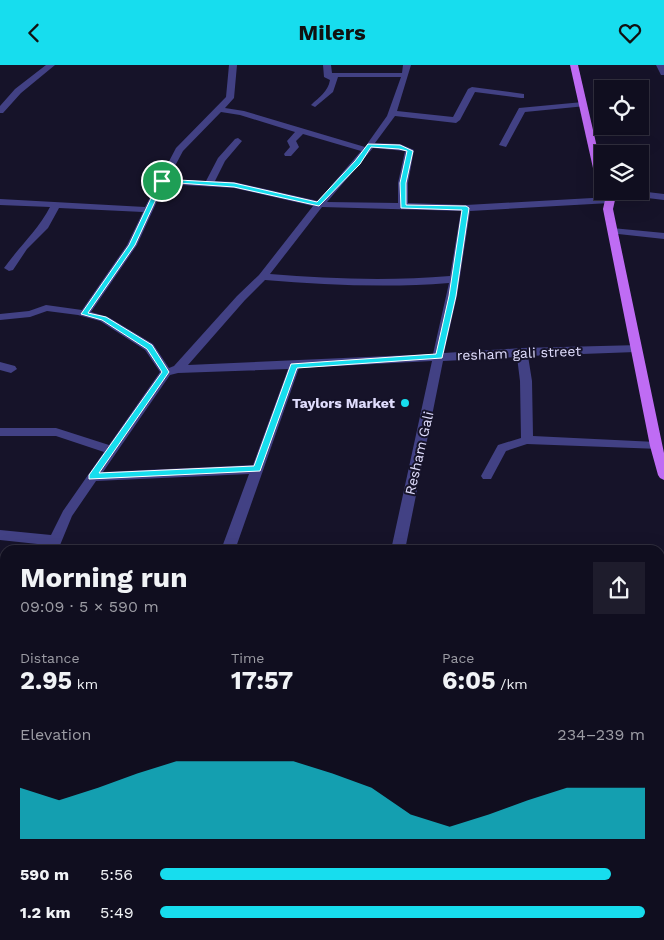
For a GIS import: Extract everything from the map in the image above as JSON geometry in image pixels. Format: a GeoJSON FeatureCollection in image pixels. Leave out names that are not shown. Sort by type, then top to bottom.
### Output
{"type":"FeatureCollection","features":[{"type":"Feature","properties":{"kind":"main road"},"geometry":{"type":"LineString","coordinates":[[574,65],[594,151]]}},
{"type":"Feature","properties":{"kind":"main road"},"geometry":{"type":"LineString","coordinates":[[609,200],[608,209],[612,231],[656,446],[664,475]]}},
{"type":"Feature","properties":{"kind":"street"},"geometry":{"type":"LineString","coordinates":[[0,111],[18,91],[51,65]]}},
{"type":"Feature","properties":{"kind":"street"},"geometry":{"type":"LineString","coordinates":[[84,314],[132,245],[179,150],[230,97],[233,65]]}},
{"type":"Feature","properties":{"kind":"street"},"geometry":{"type":"LineString","coordinates":[[327,65],[328,75]]}},
{"type":"Feature","properties":{"kind":"street"},"geometry":{"type":"LineString","coordinates":[[178,369],[241,298],[263,277],[319,204],[343,179],[368,147],[392,113],[407,65]]}},
{"type":"Feature","properties":{"kind":"street"},"geometry":{"type":"LineString","coordinates":[[660,65],[664,73]]}},
{"type":"Feature","properties":{"kind":"street"},"geometry":{"type":"LineString","coordinates":[[328,75],[405,75]]}},
{"type":"Feature","properties":{"kind":"street"},"geometry":{"type":"LineString","coordinates":[[315,105],[332,89],[334,78],[328,75]]}},
{"type":"Feature","properties":{"kind":"street"},"geometry":{"type":"LineString","coordinates":[[392,113],[456,120],[472,89],[521,96]]}},
{"type":"Feature","properties":{"kind":"street"},"geometry":{"type":"LineString","coordinates":[[503,145],[522,110],[583,104]]}},
{"type":"Feature","properties":{"kind":"street"},"geometry":{"type":"LineString","coordinates":[[219,109],[241,113],[301,131],[368,147],[400,147],[410,151],[403,183],[403,207]]}},
{"type":"Feature","properties":{"kind":"street"},"geometry":{"type":"LineString","coordinates":[[288,155],[295,147],[291,141],[301,131]]}},
{"type":"Feature","properties":{"kind":"street"},"geometry":{"type":"LineString","coordinates":[[210,182],[221,161],[238,141]]}},
{"type":"Feature","properties":{"kind":"street"},"geometry":{"type":"LineString","coordinates":[[162,181],[210,182],[234,185],[319,204],[403,207],[466,208],[594,195]]}},
{"type":"Feature","properties":{"kind":"street"},"geometry":{"type":"LineString","coordinates":[[649,196],[664,197]]}},
{"type":"Feature","properties":{"kind":"street"},"geometry":{"type":"LineString","coordinates":[[0,202],[150,210]]}},
{"type":"Feature","properties":{"kind":"street"},"geometry":{"type":"LineString","coordinates":[[10,268],[24,247],[45,226],[56,205]]}},
{"type":"Feature","properties":{"kind":"street","name":"Resham Gali"},"geometry":{"type":"LineString","coordinates":[[399,545],[440,356],[466,208]]}},
{"type":"Feature","properties":{"kind":"street"},"geometry":{"type":"LineString","coordinates":[[612,231],[664,235]]}},
{"type":"Feature","properties":{"kind":"street"},"geometry":{"type":"LineString","coordinates":[[263,277],[300,281],[421,282],[455,279]]}},
{"type":"Feature","properties":{"kind":"street"},"geometry":{"type":"LineString","coordinates":[[0,317],[30,314],[46,307],[104,319],[149,347],[166,372],[66,514],[53,545],[0,535]]}},
{"type":"Feature","properties":{"kind":"street","name":"resham gali street"},"geometry":{"type":"LineString","coordinates":[[166,372],[178,369],[294,366],[440,356],[636,348]]}},
{"type":"Feature","properties":{"kind":"street"},"geometry":{"type":"LineString","coordinates":[[522,352],[526,381],[527,440]]}},
{"type":"Feature","properties":{"kind":"street"},"geometry":{"type":"LineString","coordinates":[[230,545],[294,366]]}},
{"type":"Feature","properties":{"kind":"street"},"geometry":{"type":"LineString","coordinates":[[0,432],[56,432],[111,450]]}},
{"type":"Feature","properties":{"kind":"street"},"geometry":{"type":"LineString","coordinates":[[487,476],[502,448],[527,440],[656,446]]}},
{"type":"Feature","properties":{"kind":"street"},"geometry":{"type":"LineString","coordinates":[[92,477],[257,469]]}},
{"type":"Feature","properties":{"kind":"place","name":"Taylors Market"},"geometry":{"type":"Point","coordinates":[405,403]}},
{"type":"Feature","properties":{"kind":"route"},"geometry":{"type":"LineString","coordinates":[[370,145],[400,147],[410,151],[403,183],[403,207],[437,206],[466,208],[452,296],[441,341],[440,356],[294,366],[257,469],[92,477],[166,372],[149,347],[104,319],[84,314],[132,245],[162,181],[214,182],[319,204],[326,199],[332,189],[358,162],[370,145]]}}]}
